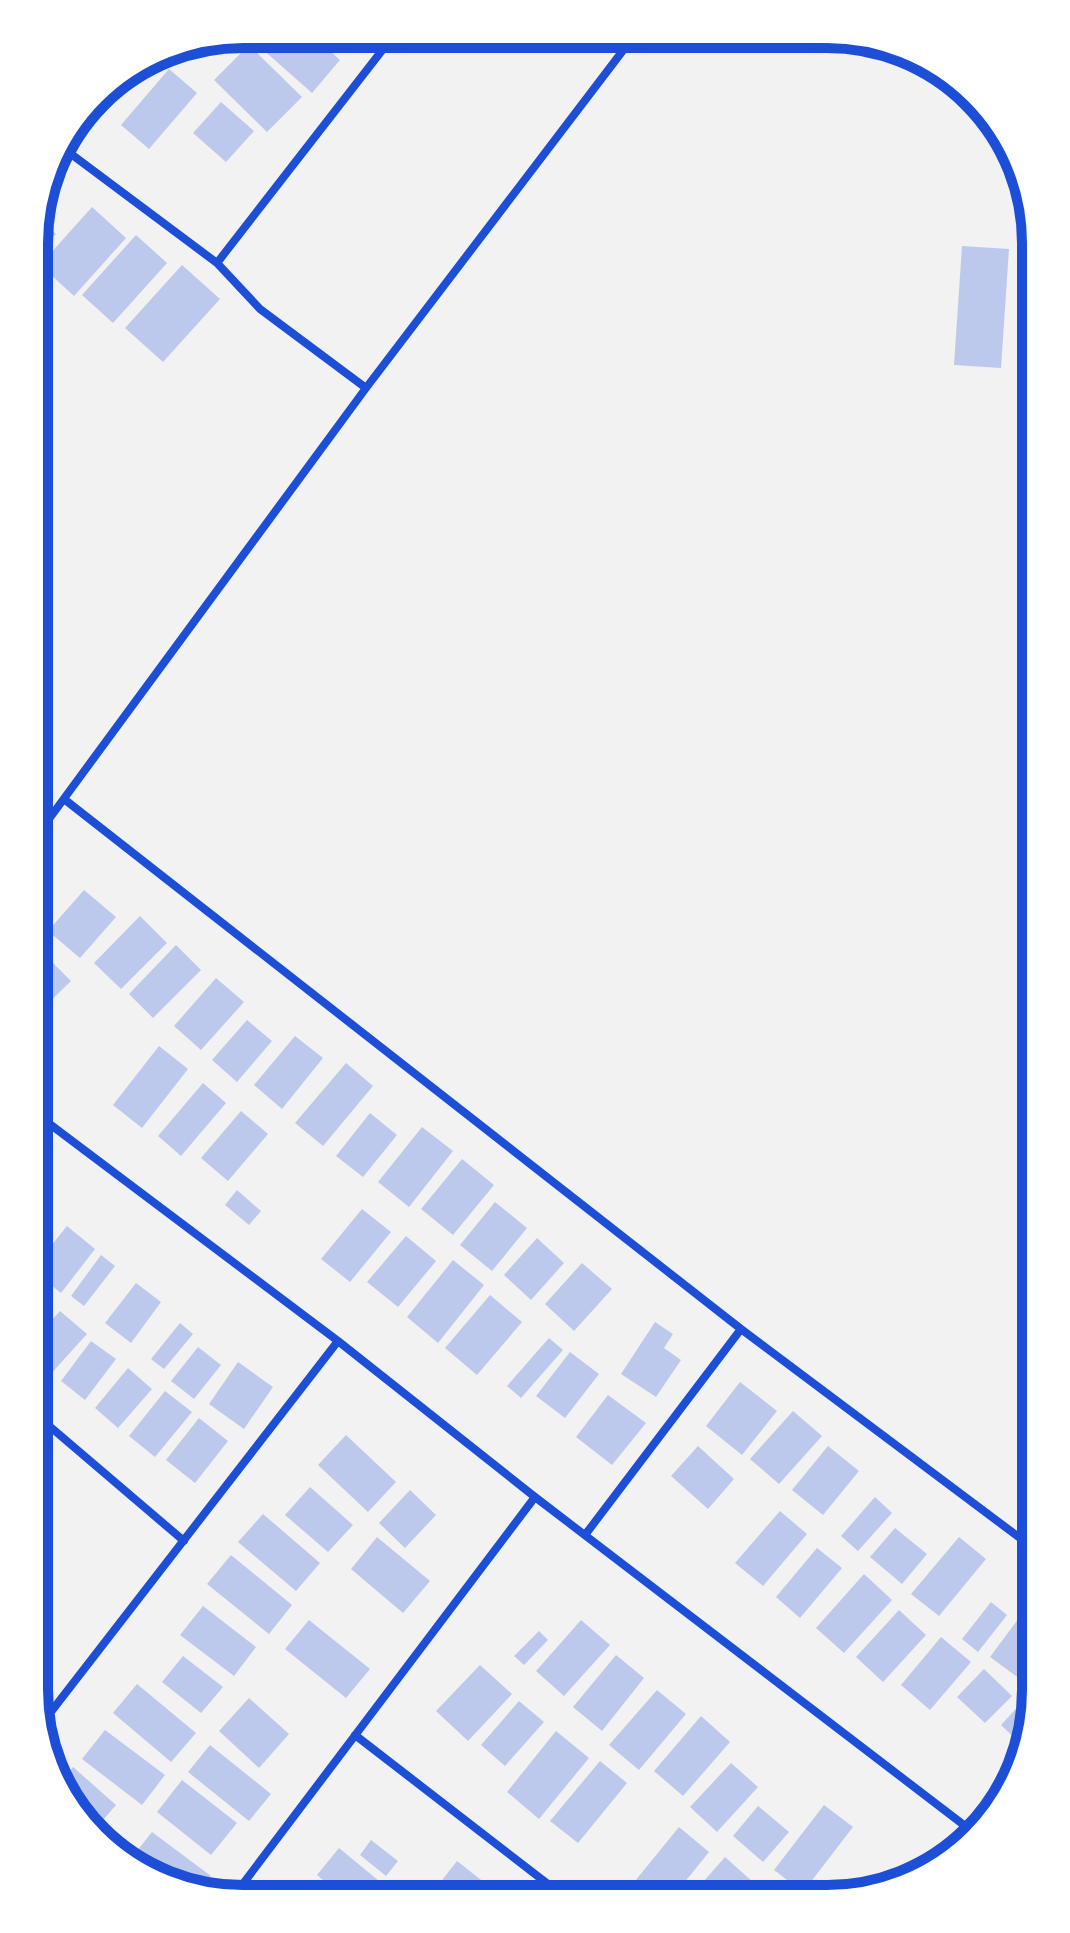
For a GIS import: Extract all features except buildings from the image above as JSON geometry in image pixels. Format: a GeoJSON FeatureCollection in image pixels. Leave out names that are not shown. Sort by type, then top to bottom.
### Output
{"type":"FeatureCollection","features":[{"type":"Feature","properties":{"kind":"street"},"geometry":{"type":"LineString","coordinates":[[217,263],[384,48]]}},
{"type":"Feature","properties":{"kind":"street"},"geometry":{"type":"LineString","coordinates":[[48,821],[366,388],[625,48]]}},
{"type":"Feature","properties":{"kind":"street"},"geometry":{"type":"LineString","coordinates":[[70,153],[217,263],[260,309],[366,388]]}},
{"type":"Feature","properties":{"kind":"street"},"geometry":{"type":"LineString","coordinates":[[64,799],[741,1329],[1022,1540]]}},
{"type":"Feature","properties":{"kind":"street"},"geometry":{"type":"LineString","coordinates":[[48,1123],[338,1341],[535,1497],[966,1827]]}},
{"type":"Feature","properties":{"kind":"street"},"geometry":{"type":"LineString","coordinates":[[585,1535],[741,1329]]}},
{"type":"Feature","properties":{"kind":"street"},"geometry":{"type":"LineString","coordinates":[[50,1713],[338,1341]]}},
{"type":"Feature","properties":{"kind":"street"},"geometry":{"type":"LineString","coordinates":[[48,1425],[184,1541]]}},
{"type":"Feature","properties":{"kind":"street"},"geometry":{"type":"LineString","coordinates":[[242,1885],[535,1497]]}},
{"type":"Feature","properties":{"kind":"street"},"geometry":{"type":"LineString","coordinates":[[355,1735],[549,1885]]}}]}
